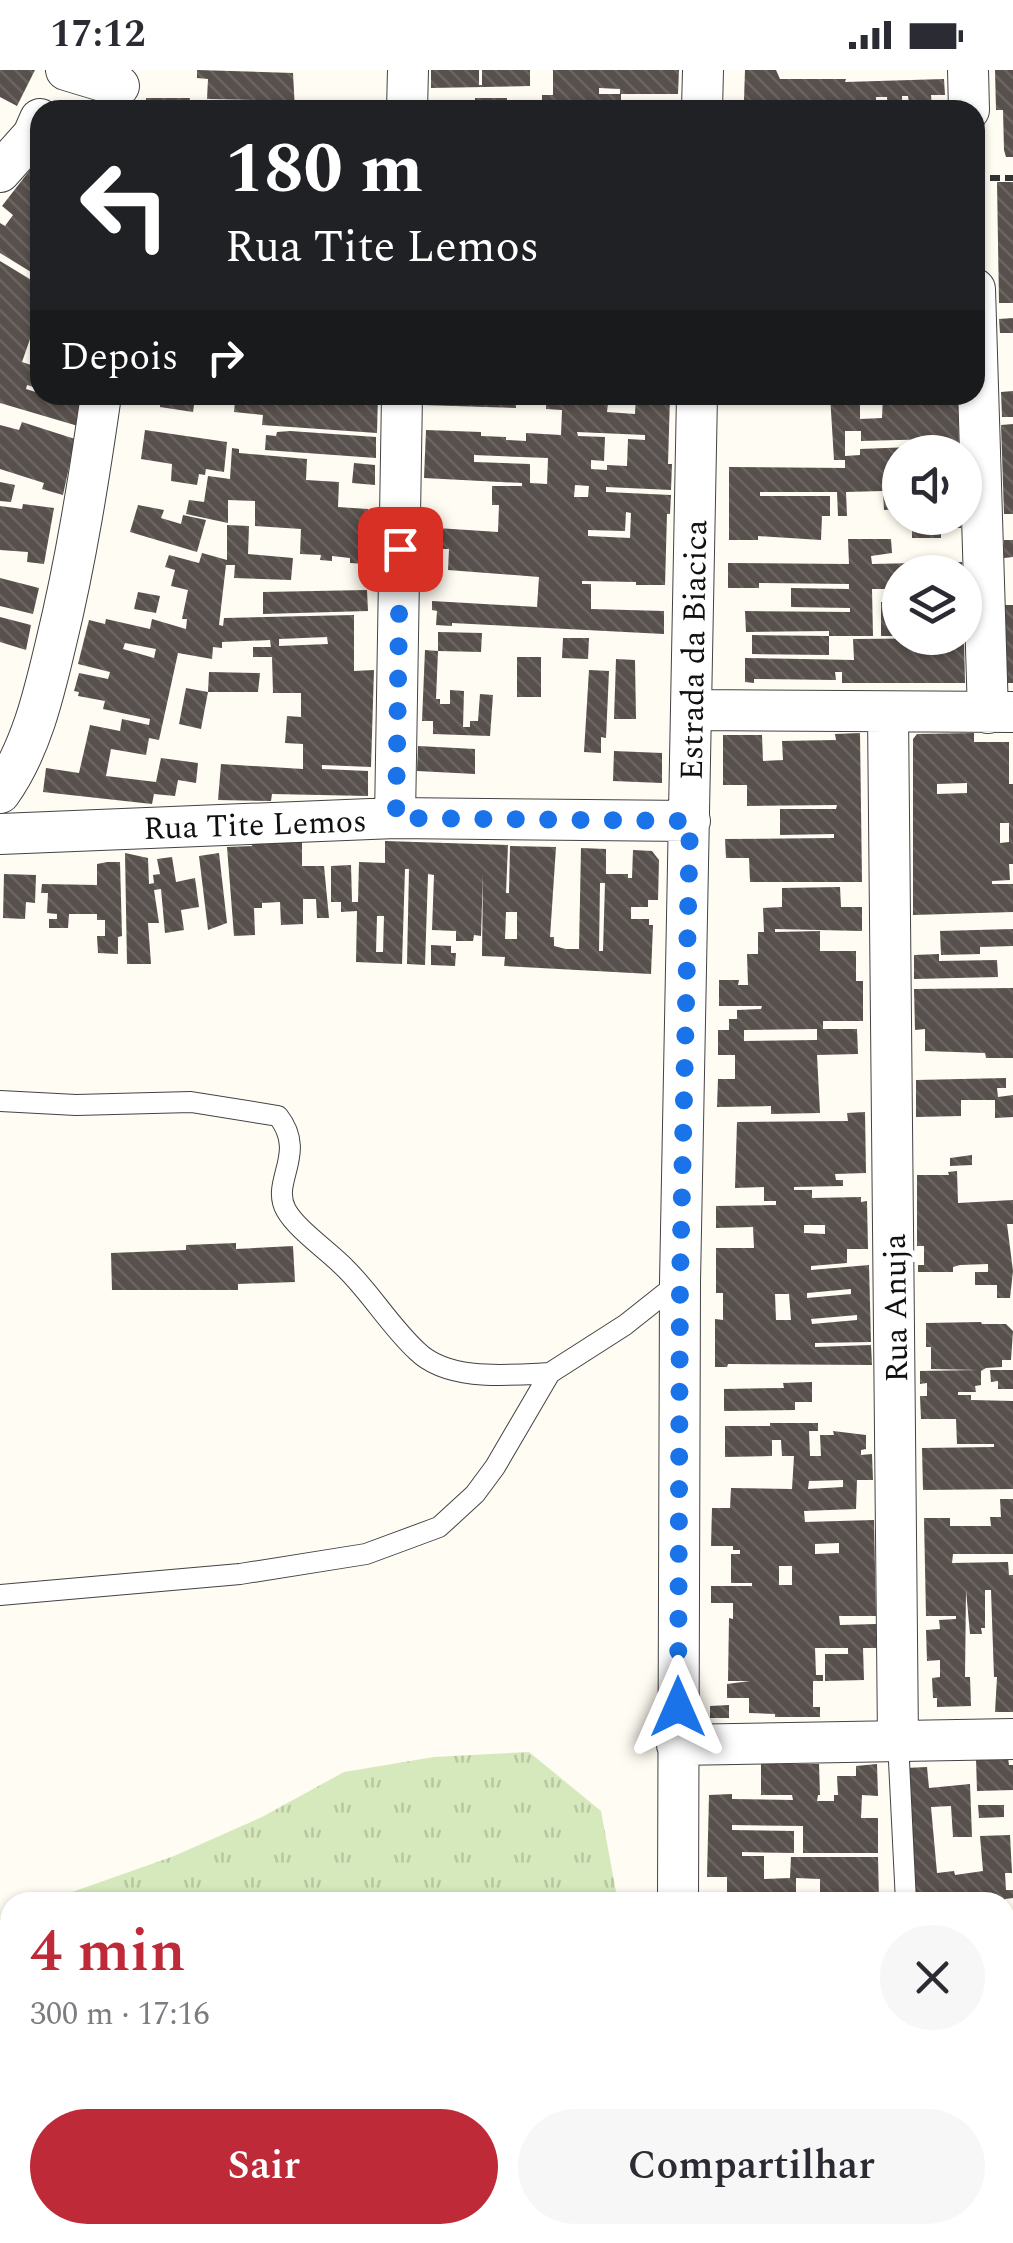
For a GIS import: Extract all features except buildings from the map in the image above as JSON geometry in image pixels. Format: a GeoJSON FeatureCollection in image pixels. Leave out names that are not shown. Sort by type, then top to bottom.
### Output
{"type":"FeatureCollection","features":[{"type":"Feature","properties":{"kind":"street"},"geometry":{"type":"LineString","coordinates":[[49,100],[64,70],[119,89]]}},
{"type":"Feature","properties":{"kind":"street"},"geometry":{"type":"LineString","coordinates":[[407,100],[408,70]]}},
{"type":"Feature","properties":{"kind":"street"},"geometry":{"type":"LineString","coordinates":[[702,100],[703,70]]}},
{"type":"Feature","properties":{"kind":"street"},"geometry":{"type":"LineString","coordinates":[[968,70],[970,100]]}},
{"type":"Feature","properties":{"kind":"street"},"geometry":{"type":"LineString","coordinates":[[0,172],[30,138]]}},
{"type":"Feature","properties":{"kind":"street"},"geometry":{"type":"LineString","coordinates":[[0,793],[25,747],[45,690],[78,549],[100,405]]}},
{"type":"Feature","properties":{"kind":"street"},"geometry":{"type":"LineString","coordinates":[[396,818],[402,405]]}},
{"type":"Feature","properties":{"kind":"street","name":"Estrada da Biacica"},"geometry":{"type":"LineString","coordinates":[[678,1892],[680,1282],[697,405]]}},
{"type":"Feature","properties":{"kind":"street"},"geometry":{"type":"LineString","coordinates":[[692,710],[1001,712],[982,405]]}},
{"type":"Feature","properties":{"kind":"street","name":"Rua Anuja"},"geometry":{"type":"LineString","coordinates":[[888,713],[898,1741]]}},
{"type":"Feature","properties":{"kind":"street","name":"Rua Tite Lemos"},"geometry":{"type":"LineString","coordinates":[[0,834],[396,818],[690,821]]}},
{"type":"Feature","properties":{"kind":"street"},"geometry":{"type":"LineString","coordinates":[[677,1745],[1013,1739]]}},
{"type":"Feature","properties":{"kind":"lane"},"geometry":{"type":"LineString","coordinates":[[0,1101],[76,1105],[190,1102],[278,1116],[289,1130],[291,1148],[283,1192],[287,1212],[348,1270],[420,1354],[455,1370],[491,1376],[550,1373]]}},
{"type":"Feature","properties":{"kind":"lane"},"geometry":{"type":"LineString","coordinates":[[0,1595],[240,1574],[366,1554],[439,1526],[485,1480],[550,1373],[625,1325],[680,1282]]}},
{"type":"Feature","properties":{"kind":"lane","name":"Rua Anuja"},"geometry":{"type":"LineString","coordinates":[[898,1741],[906,1892]]}},
{"type":"Feature","properties":{"kind":"path"},"geometry":{"type":"LineString","coordinates":[[985,178],[1013,178]]}},
{"type":"Feature","properties":{"kind":"green space"},"geometry":{"type":"Polygon","coordinates":[[[529,1752],[601,1811],[616,1892],[72,1892],[174,1856],[262,1817],[344,1772],[434,1757],[529,1752]]]}},
{"type":"Feature","properties":{"kind":"route"},"geometry":{"type":"LineString","coordinates":[[400,549],[396,818],[690,821],[680,1282],[678,1707]]}}]}
